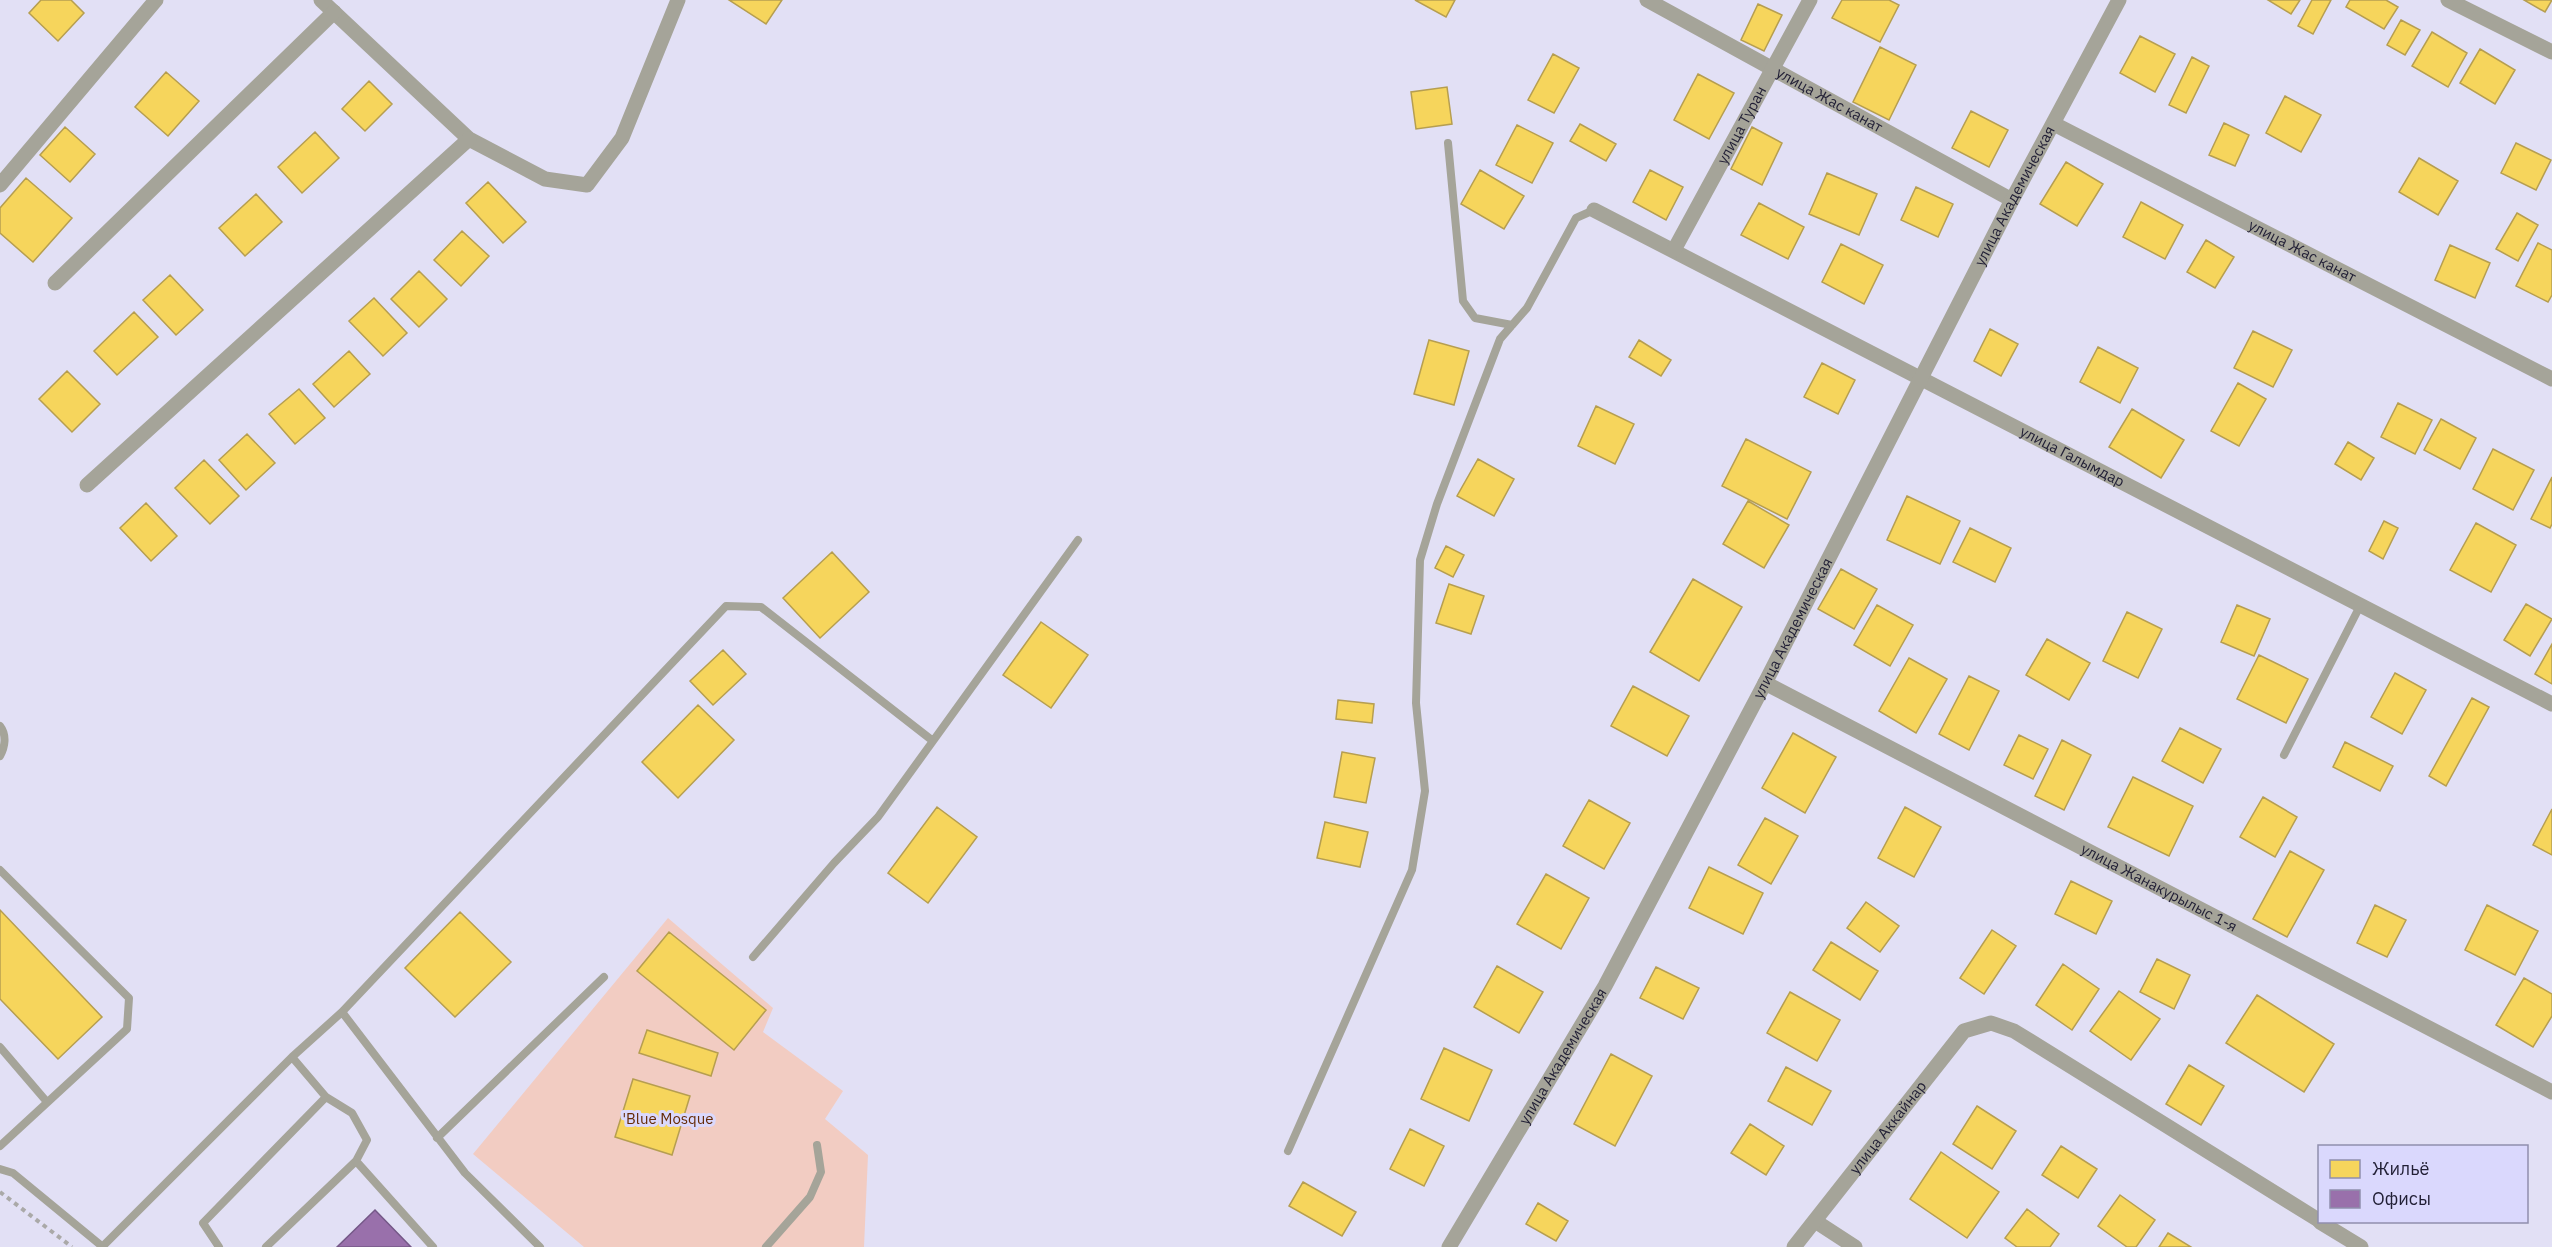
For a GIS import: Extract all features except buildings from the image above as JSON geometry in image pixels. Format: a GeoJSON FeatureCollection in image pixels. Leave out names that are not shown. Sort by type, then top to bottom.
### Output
{"type":"FeatureCollection","features":[{"type":"Feature","properties":{"kind":"street"},"geometry":{"type":"LineString","coordinates":[[0,185],[156,0]]}},
{"type":"Feature","properties":{"kind":"street"},"geometry":{"type":"LineString","coordinates":[[321,0],[469,139],[545,179],[587,185],[622,138],[678,0]]}},
{"type":"Feature","properties":{"kind":"street","name":"улица Жас канат"},"geometry":{"type":"LineString","coordinates":[[1647,0],[2012,200]]}},
{"type":"Feature","properties":{"kind":"street","name":"улица Туран"},"geometry":{"type":"LineString","coordinates":[[1674,250],[1810,0]]}},
{"type":"Feature","properties":{"kind":"street","name":"улица Академическая"},"geometry":{"type":"LineString","coordinates":[[1449,1247],[1605,986],[1765,683],[2012,200],[2119,0]]}},
{"type":"Feature","properties":{"kind":"street"},"geometry":{"type":"LineString","coordinates":[[2448,0],[2552,52]]}},
{"type":"Feature","properties":{"kind":"street"},"geometry":{"type":"LineString","coordinates":[[55,283],[334,12]]}},
{"type":"Feature","properties":{"kind":"street","name":"улица Жас канат"},"geometry":{"type":"LineString","coordinates":[[2054,124],[2552,379]]}},
{"type":"Feature","properties":{"kind":"street"},"geometry":{"type":"LineString","coordinates":[[87,485],[469,139]]}},
{"type":"Feature","properties":{"kind":"street","name":"улица Галымдар"},"geometry":{"type":"LineString","coordinates":[[1594,210],[2552,704]]}},
{"type":"Feature","properties":{"kind":"street","name":"улица Жанакурылыс 1-я"},"geometry":{"type":"LineString","coordinates":[[1765,683],[2552,1092]]}},
{"type":"Feature","properties":{"kind":"street","name":"улица Аккайнар"},"geometry":{"type":"LineString","coordinates":[[1794,1247],[1964,1031],[1991,1023],[2014,1031],[2318,1220]]}},
{"type":"Feature","properties":{"kind":"street"},"geometry":{"type":"LineString","coordinates":[[1815,1221],[1855,1247]]}},
{"type":"Feature","properties":{"kind":"street"},"geometry":{"type":"LineString","coordinates":[[2323,1223],[2361,1247]]}},
{"type":"Feature","properties":{"kind":"lane"},"geometry":{"type":"LineString","coordinates":[[1448,143],[1462,301],[1475,318],[1512,325]]}},
{"type":"Feature","properties":{"kind":"lane"},"geometry":{"type":"LineString","coordinates":[[1288,1151],[1412,870],[1425,791],[1416,703],[1420,560],[1500,339],[1527,308],[1576,218],[1594,210]]}},
{"type":"Feature","properties":{"kind":"lane"},"geometry":{"type":"LineString","coordinates":[[753,957],[834,863],[878,817],[1078,540]]}},
{"type":"Feature","properties":{"kind":"lane"},"geometry":{"type":"LineString","coordinates":[[0,1169],[13,1173],[102,1247],[292,1058],[342,1012],[726,606],[761,606],[933,741]]}},
{"type":"Feature","properties":{"kind":"lane"},"geometry":{"type":"LineString","coordinates":[[2284,755],[2360,606]]}},
{"type":"Feature","properties":{"kind":"lane"},"geometry":{"type":"LineString","coordinates":[[0,726],[5,746],[0,756]]}},
{"type":"Feature","properties":{"kind":"lane"},"geometry":{"type":"LineString","coordinates":[[0,870],[129,998],[127,1029],[0,1146]]}},
{"type":"Feature","properties":{"kind":"lane"},"geometry":{"type":"LineString","coordinates":[[437,1138],[604,977]]}},
{"type":"Feature","properties":{"kind":"lane"},"geometry":{"type":"LineString","coordinates":[[342,1012],[465,1173],[540,1247]]}},
{"type":"Feature","properties":{"kind":"lane"},"geometry":{"type":"LineString","coordinates":[[0,1047],[47,1102]]}},
{"type":"Feature","properties":{"kind":"lane"},"geometry":{"type":"LineString","coordinates":[[266,1247],[357,1161],[367,1140],[352,1113],[326,1097],[292,1058]]}},
{"type":"Feature","properties":{"kind":"lane"},"geometry":{"type":"LineString","coordinates":[[219,1247],[203,1223],[326,1097]]}},
{"type":"Feature","properties":{"kind":"lane"},"geometry":{"type":"LineString","coordinates":[[766,1247],[810,1197],[821,1172],[817,1145]]}},
{"type":"Feature","properties":{"kind":"lane"},"geometry":{"type":"LineString","coordinates":[[357,1161],[433,1247]]}},
{"type":"Feature","properties":{"kind":"path"},"geometry":{"type":"LineString","coordinates":[[0,1192],[72,1247]]}},
{"type":"Feature","properties":{"kind":"green space","name":"'Blue Mosque"},"geometry":{"type":"Polygon","coordinates":[[[668,918],[773,1008],[763,1032],[843,1091],[825,1119],[868,1155],[864,1247],[584,1247],[473,1154],[668,918]]]}}]}
